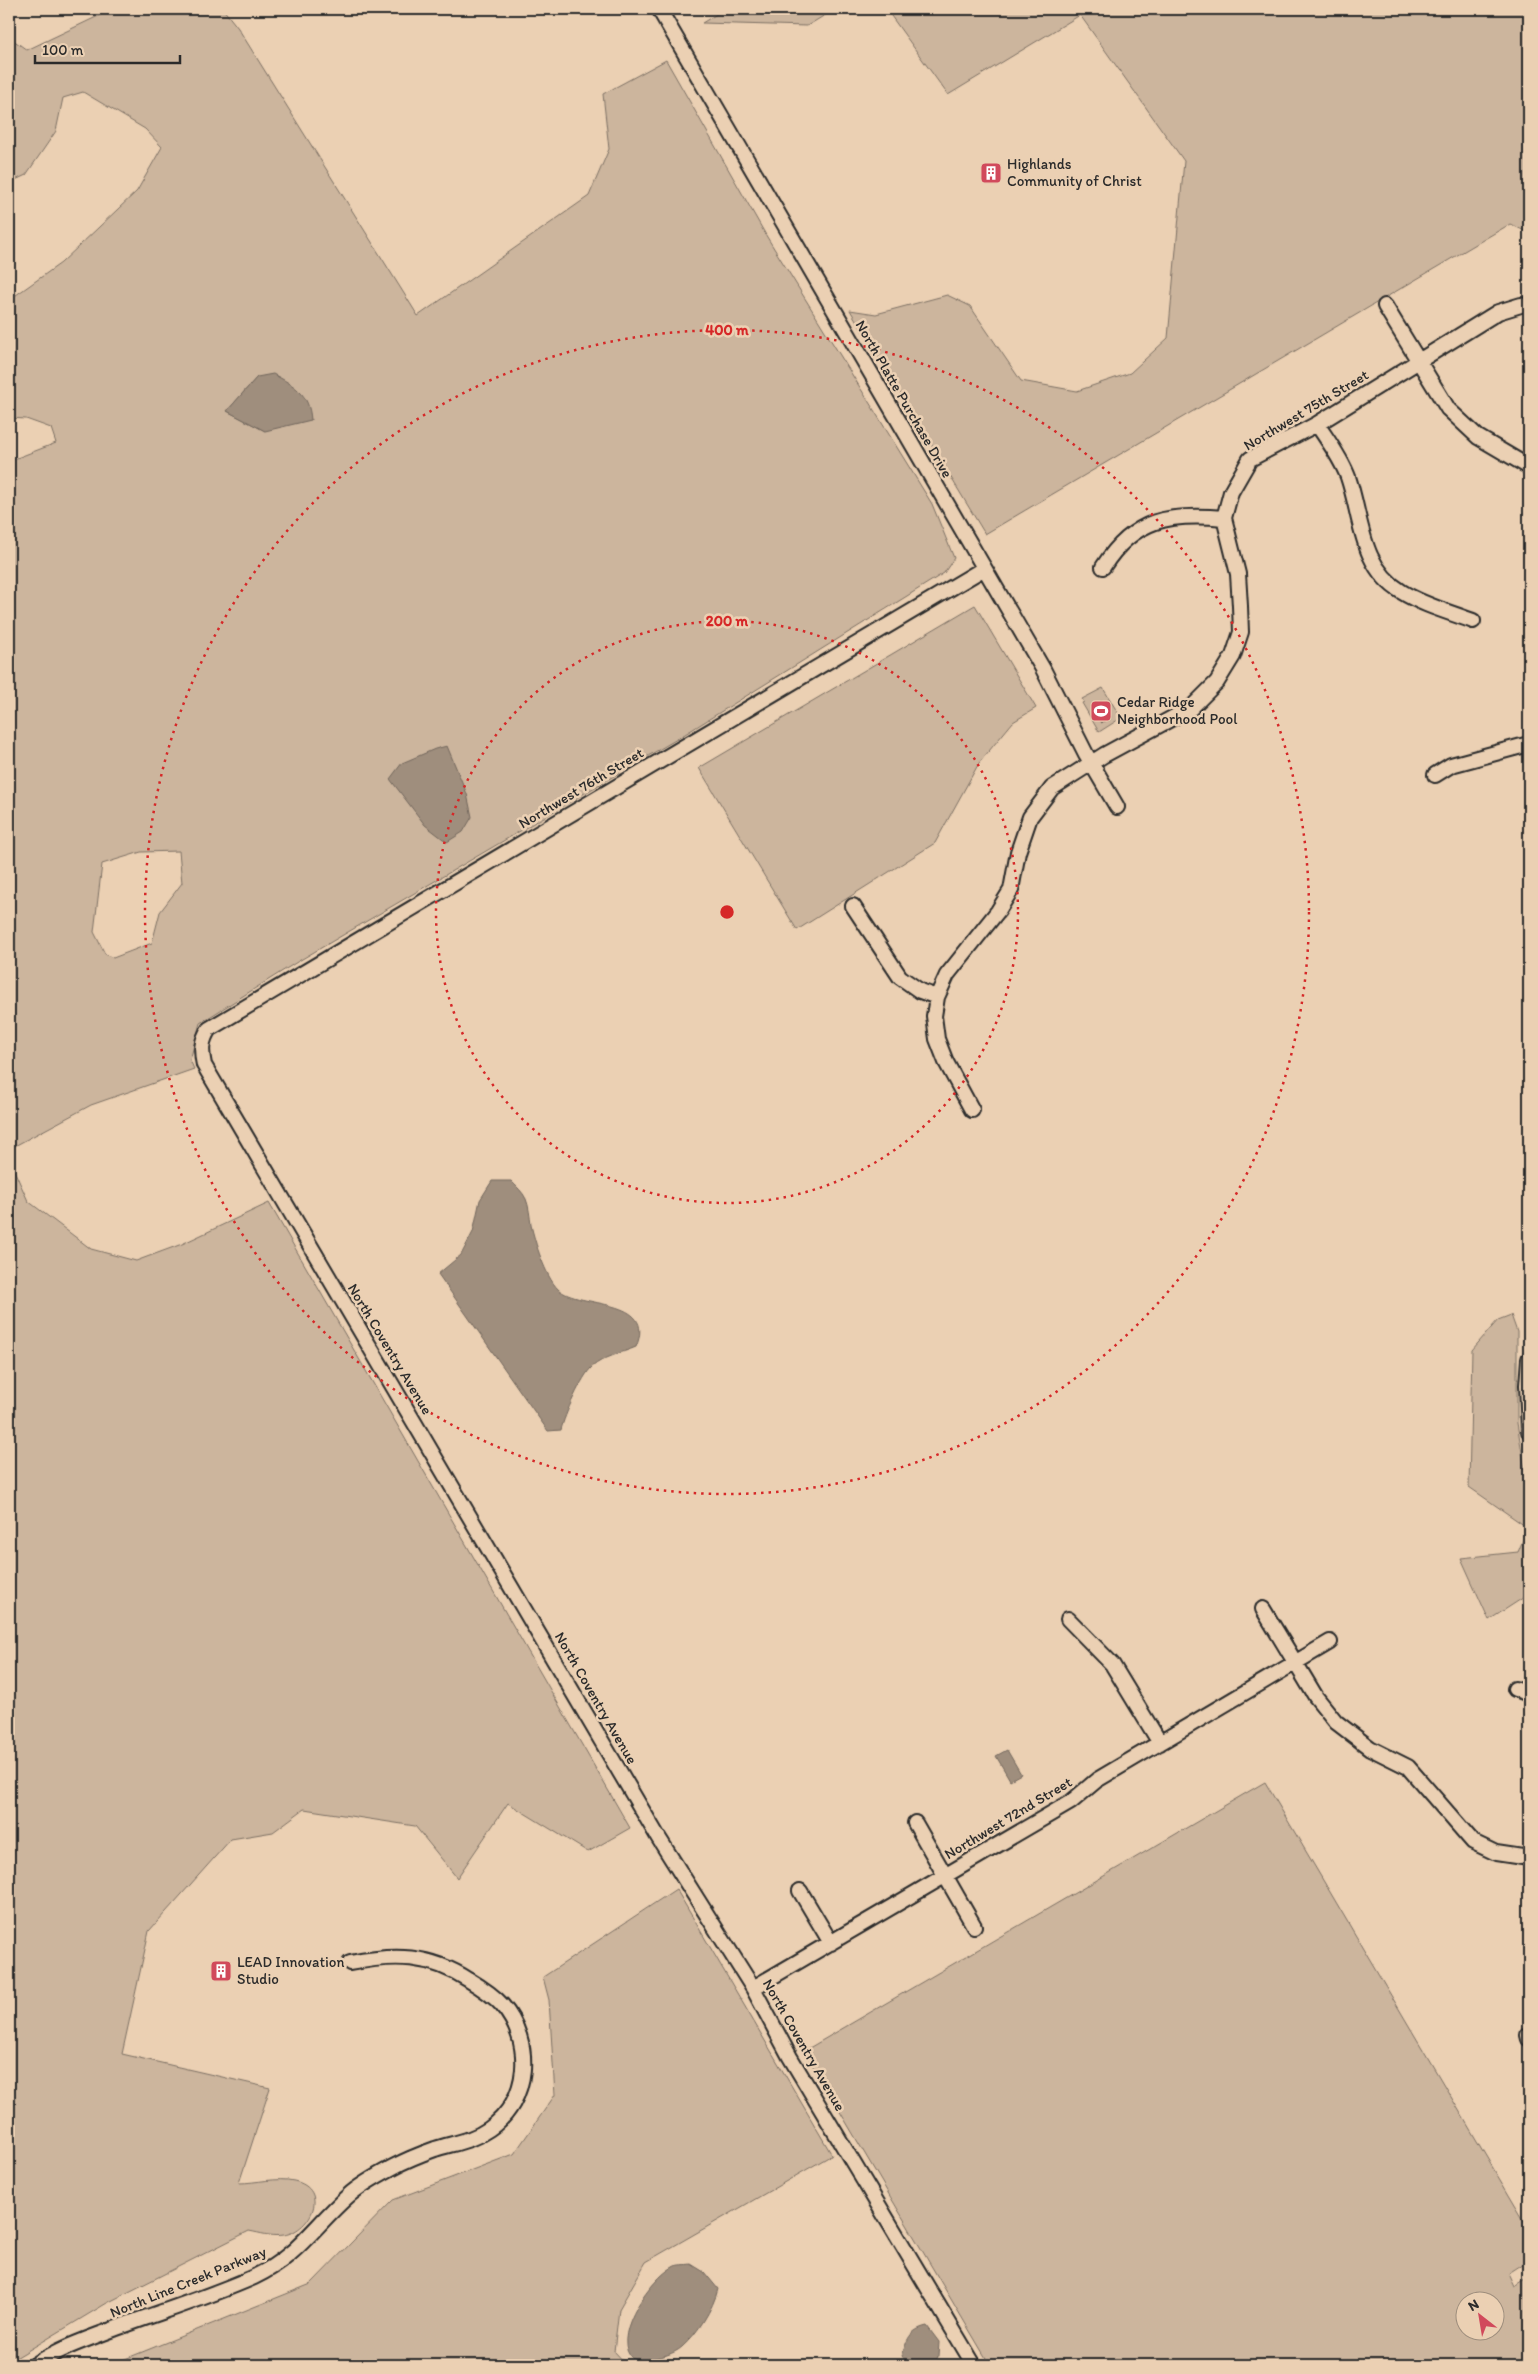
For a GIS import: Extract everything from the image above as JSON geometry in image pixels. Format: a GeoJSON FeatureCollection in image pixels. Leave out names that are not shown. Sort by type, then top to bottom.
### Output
{"type":"FeatureCollection","features":[{"type":"Feature","properties":{"kind":"street","name":"North Platte Purchase Drive"},"geometry":{"type":"LineString","coordinates":[[660,9],[983,569],[1043,669],[1091,763],[1117,807]]}},
{"type":"Feature","properties":{"kind":"street"},"geometry":{"type":"LineString","coordinates":[[1385,306],[1448,409],[1463,425],[1487,443],[1529,467]]}},
{"type":"Feature","properties":{"kind":"street","name":"Northwest 75th Street"},"geometry":{"type":"LineString","coordinates":[[972,1110],[936,1040],[934,1016],[937,997],[947,975],[998,911],[1011,890],[1018,852],[1030,817],[1052,788],[1091,763],[1190,708],[1217,682],[1233,656],[1241,632],[1238,574],[1224,518],[1231,492],[1250,459],[1317,424],[1498,312],[1521,306]]}},
{"type":"Feature","properties":{"kind":"street"},"geometry":{"type":"LineString","coordinates":[[1317,424],[1348,477],[1367,550],[1384,577],[1401,592],[1473,621]]}},
{"type":"Feature","properties":{"kind":"street"},"geometry":{"type":"LineString","coordinates":[[1103,567],[1128,538],[1148,523],[1170,518],[1200,516],[1224,518]]}},
{"type":"Feature","properties":{"kind":"street","name":"Northwest 76th Street"},"geometry":{"type":"LineString","coordinates":[[202,1043],[209,1029],[983,569]]}},
{"type":"Feature","properties":{"kind":"street"},"geometry":{"type":"LineString","coordinates":[[1435,775],[1451,765],[1529,744]]}},
{"type":"Feature","properties":{"kind":"street"},"geometry":{"type":"LineString","coordinates":[[853,906],[900,978],[920,991],[937,997]]}},
{"type":"Feature","properties":{"kind":"street","name":"North Coventry Avenue"},"geometry":{"type":"LineString","coordinates":[[202,1043],[201,1053],[204,1065],[268,1176],[535,1626],[658,1838],[753,1988],[790,2057],[974,2365]]}},
{"type":"Feature","properties":{"kind":"street"},"geometry":{"type":"LineString","coordinates":[[1529,1359],[1527,1385],[1529,1423]]}},
{"type":"Feature","properties":{"kind":"street"},"geometry":{"type":"LineString","coordinates":[[1263,1609],[1316,1697],[1336,1722],[1370,1748],[1408,1767],[1473,1842],[1496,1854],[1529,1858]]}},
{"type":"Feature","properties":{"kind":"street"},"geometry":{"type":"LineString","coordinates":[[1068,1619],[1112,1664],[1160,1744]]}},
{"type":"Feature","properties":{"kind":"street","name":"Northwest 72nd Street"},"geometry":{"type":"LineString","coordinates":[[753,1988],[1071,1802],[1097,1780],[1330,1642]]}},
{"type":"Feature","properties":{"kind":"street"},"geometry":{"type":"LineString","coordinates":[[1515,1689],[1529,1694]]}},
{"type":"Feature","properties":{"kind":"street"},"geometry":{"type":"LineString","coordinates":[[915,1823],[974,1926]]}},
{"type":"Feature","properties":{"kind":"street"},"geometry":{"type":"LineString","coordinates":[[800,1891],[831,1943]]}},
{"type":"Feature","properties":{"kind":"street","name":"North Line Creek Parkway"},"geometry":{"type":"LineString","coordinates":[[35,2365],[95,2336],[254,2277],[274,2266],[302,2244],[349,2195],[394,2167],[435,2149],[468,2141],[490,2129],[512,2108],[521,2086],[524,2068],[522,2045],[502,2004],[468,1979],[433,1962],[406,1956],[379,1957],[350,1963]]}},
{"type":"Feature","properties":{"kind":"shaded area"},"geometry":{"type":"Polygon","coordinates":[[[113,9],[223,9],[238,28],[418,316],[589,196],[609,149],[603,94],[666,60],[767,237],[932,504],[954,558],[944,573],[677,739],[297,962],[200,1023],[190,1060],[194,1069],[91,1105],[9,1149],[9,461],[56,443],[51,428],[26,419],[9,418],[9,300],[61,263],[137,191],[162,147],[145,129],[83,92],[63,98],[56,131],[26,175],[9,183],[9,37],[27,50],[113,9]],[[257,377],[227,411],[265,431],[257,377]],[[179,851],[141,852],[102,864],[94,932],[105,954],[113,958],[152,943],[160,912],[182,883],[179,851]]]}},
{"type":"Feature","properties":{"kind":"shaded area"},"geometry":{"type":"Polygon","coordinates":[[[725,9],[835,9],[807,26],[702,23],[725,9]]]}},
{"type":"Feature","properties":{"kind":"shaded area"},"geometry":{"type":"Polygon","coordinates":[[[886,9],[1529,9],[1529,233],[1510,224],[985,534],[850,310],[876,314],[947,295],[970,306],[1021,381],[1077,391],[1130,373],[1168,338],[1184,161],[1080,15],[948,95],[886,9]]]}},
{"type":"Feature","properties":{"kind":"shaded area"},"geometry":{"type":"Polygon","coordinates":[[[273,374],[300,391],[307,403],[311,420],[265,431],[227,411],[257,377],[273,374]]]}},
{"type":"Feature","properties":{"kind":"shaded area"},"geometry":{"type":"Polygon","coordinates":[[[975,605],[1036,708],[1013,722],[979,763],[935,843],[797,930],[699,768],[975,605]]]}},
{"type":"Feature","properties":{"kind":"shaded area","name":"Cedar Ridge Neighborhood Pool"},"geometry":{"type":"Polygon","coordinates":[[[1103,688],[1121,718],[1099,732],[1082,703],[1084,702],[1082,699],[1103,688]]]}},
{"type":"Feature","properties":{"kind":"shaded area"},"geometry":{"type":"Polygon","coordinates":[[[1102,701],[1111,717],[1101,723],[1091,707],[1102,701]]]}},
{"type":"Feature","properties":{"kind":"shaded area"},"geometry":{"type":"Polygon","coordinates":[[[447,746],[467,794],[472,817],[463,832],[447,842],[425,825],[390,779],[402,763],[447,746]]]}},
{"type":"Feature","properties":{"kind":"shaded area"},"geometry":{"type":"Polygon","coordinates":[[[9,1159],[28,1201],[91,1249],[136,1261],[182,1244],[269,1203],[630,1828],[588,1852],[508,1803],[457,1878],[415,1826],[304,1809],[273,1832],[231,1839],[149,1931],[122,2054],[270,2088],[239,2183],[274,2180],[294,2181],[305,2185],[312,2192],[314,2200],[313,2209],[309,2218],[294,2232],[275,2236],[249,2231],[107,2303],[9,2362],[9,1159]]]}},
{"type":"Feature","properties":{"kind":"shaded area"},"geometry":{"type":"Polygon","coordinates":[[[492,1181],[511,1181],[525,1196],[541,1258],[549,1276],[558,1289],[568,1295],[613,1306],[627,1312],[636,1319],[640,1331],[636,1347],[602,1360],[588,1372],[574,1397],[561,1430],[548,1431],[438,1274],[461,1255],[473,1232],[480,1200],[492,1181]]]}},
{"type":"Feature","properties":{"kind":"shaded area"},"geometry":{"type":"Polygon","coordinates":[[[1511,1315],[1517,1332],[1517,1423],[1529,1494],[1529,1594],[1489,1620],[1461,1558],[1518,1552],[1528,1528],[1469,1487],[1472,1350],[1498,1320],[1511,1315]]]}},
{"type":"Feature","properties":{"kind":"shaded area"},"geometry":{"type":"Polygon","coordinates":[[[1007,1750],[1021,1774],[1010,1780],[996,1756],[1007,1750]]]}},
{"type":"Feature","properties":{"kind":"shaded area"},"geometry":{"type":"Polygon","coordinates":[[[1265,1782],[1529,2229],[1529,2260],[1509,2273],[1515,2286],[1529,2277],[1529,2365],[990,2365],[804,2051],[1265,1782]]]}},
{"type":"Feature","properties":{"kind":"shaded area"},"geometry":{"type":"Polygon","coordinates":[[[676,1889],[832,2155],[646,2262],[619,2309],[614,2351],[627,2365],[110,2365],[311,2284],[393,2200],[514,2154],[555,2095],[549,2000],[543,1977],[676,1889]]]}},
{"type":"Feature","properties":{"kind":"shaded area"},"geometry":{"type":"Polygon","coordinates":[[[691,2264],[704,2272],[718,2289],[713,2305],[694,2335],[675,2352],[651,2359],[634,2360],[626,2346],[627,2334],[637,2307],[664,2273],[675,2266],[691,2264]]]}},
{"type":"Feature","properties":{"kind":"shaded area"},"geometry":{"type":"Polygon","coordinates":[[[927,2326],[939,2342],[938,2357],[932,2365],[909,2365],[902,2356],[907,2341],[916,2330],[927,2326]]]}},
{"type":"Feature","properties":{"kind":"waterway"},"geometry":{"type":"LineString","coordinates":[[1520,9],[1529,9]]}},
{"type":"Feature","properties":{"kind":"place","name":"Highlands Community of Christ"},"geometry":{"type":"Point","coordinates":[991,173]}},
{"type":"Feature","properties":{"kind":"place","name":"Cedar Ridge Neighborhood Pool"},"geometry":{"type":"Point","coordinates":[1101,711]}},
{"type":"Feature","properties":{"kind":"place","name":"LEAD Innovation Studio"},"geometry":{"type":"Point","coordinates":[221,1971]}}]}
